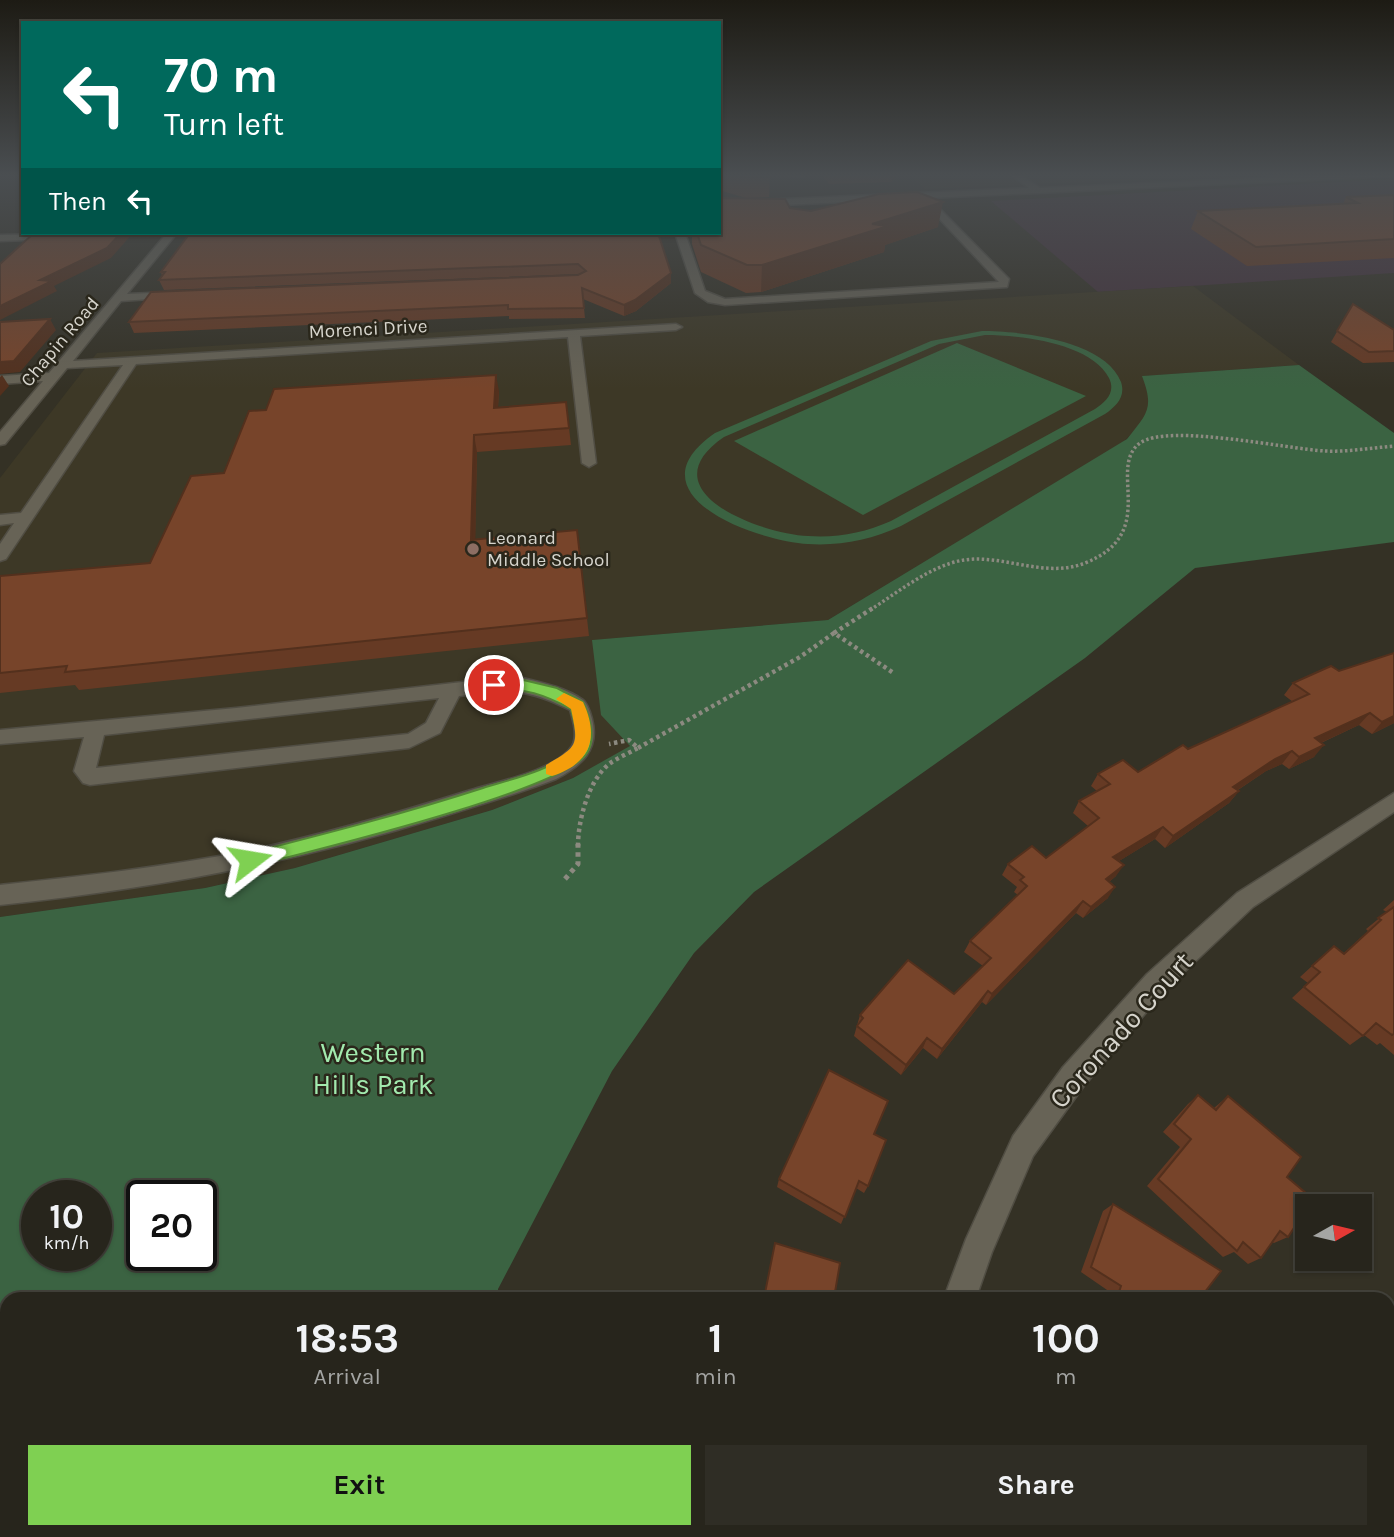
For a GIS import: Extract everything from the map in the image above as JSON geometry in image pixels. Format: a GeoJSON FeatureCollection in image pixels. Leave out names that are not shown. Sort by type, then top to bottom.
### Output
{"type":"FeatureCollection","features":[{"type":"Feature","properties":{"kind":"street","name":"Chapin Road"},"geometry":{"type":"LineString","coordinates":[[0,441],[162,246]]}},
{"type":"Feature","properties":{"kind":"street"},"geometry":{"type":"LineString","coordinates":[[684,246],[700,293],[712,300],[726,302],[858,290],[1003,285],[1005,281],[971,246]]}},
{"type":"Feature","properties":{"kind":"street"},"geometry":{"type":"LineString","coordinates":[[121,298],[185,294]]}},
{"type":"Feature","properties":{"kind":"street","name":"Morenci Drive"},"geometry":{"type":"LineString","coordinates":[[63,365],[676,327]]}},
{"type":"Feature","properties":{"kind":"street"},"geometry":{"type":"LineString","coordinates":[[574,334],[589,463]]}},
{"type":"Feature","properties":{"kind":"street"},"geometry":{"type":"LineString","coordinates":[[0,556],[133,360]]}},
{"type":"Feature","properties":{"kind":"street"},"geometry":{"type":"LineString","coordinates":[[0,380],[52,377]]}},
{"type":"Feature","properties":{"kind":"street"},"geometry":{"type":"LineString","coordinates":[[0,520],[26,517]]}},
{"type":"Feature","properties":{"kind":"street"},"geometry":{"type":"LineString","coordinates":[[0,737],[515,683],[551,692],[578,706],[585,738],[580,751],[570,760],[537,777],[401,821],[250,860],[131,881],[0,895]]}},
{"type":"Feature","properties":{"kind":"street"},"geometry":{"type":"LineString","coordinates":[[96,728],[85,771],[90,777],[409,741],[437,727],[452,690]]}},
{"type":"Feature","properties":{"kind":"street","name":"Coronado Court"},"geometry":{"type":"LineString","coordinates":[[962,1292],[977,1250],[1023,1146],[1073,1077],[1156,982],[1245,900],[1394,801]]}},
{"type":"Feature","properties":{"kind":"path"},"geometry":{"type":"LineString","coordinates":[[565,879],[578,864],[578,823],[595,784],[607,765],[800,657],[834,633],[958,561],[1060,569],[1084,564],[1098,557],[1112,548],[1126,528],[1130,508],[1130,460],[1136,447],[1148,439],[1196,438],[1323,452],[1394,446]]}},
{"type":"Feature","properties":{"kind":"path"},"geometry":{"type":"LineString","coordinates":[[834,633],[895,674]]}},
{"type":"Feature","properties":{"kind":"path"},"geometry":{"type":"LineString","coordinates":[[580,751],[629,740],[638,748]]}},
{"type":"Feature","properties":{"kind":"shaded area"},"geometry":{"type":"Polygon","coordinates":[[[1044,246],[1394,246],[1394,273],[1098,292],[1044,246]]]}},
{"type":"Feature","properties":{"kind":"shaded area","name":"Leonard Middle School"},"geometry":{"type":"Polygon","coordinates":[[[1193,286],[1299,365],[1143,376],[1149,393],[1149,410],[1140,426],[1123,442],[828,620],[593,640],[630,747],[573,778],[492,810],[295,868],[205,888],[0,917],[0,478],[97,353],[1193,286]]]}},
{"type":"Feature","properties":{"kind":"green space"},"geometry":{"type":"Polygon","coordinates":[[[982,331],[1018,333],[1060,341],[1098,356],[1112,368],[1121,382],[1121,397],[1105,414],[901,526],[867,538],[820,544],[785,541],[732,524],[709,510],[692,494],[685,476],[692,455],[715,433],[931,341],[982,331]],[[985,335],[939,344],[724,437],[703,457],[697,475],[703,492],[719,506],[764,527],[808,536],[861,532],[891,521],[1095,409],[1109,396],[1109,378],[1100,366],[1087,357],[1053,343],[985,335]]]}},
{"type":"Feature","properties":{"kind":"green space"},"geometry":{"type":"Polygon","coordinates":[[[957,343],[1086,396],[863,515],[734,441],[957,343]]]}},
{"type":"Feature","properties":{"kind":"green space","name":"Western Hills Park"},"geometry":{"type":"Polygon","coordinates":[[[1299,365],[1394,433],[1394,542],[1195,568],[1085,658],[754,892],[694,953],[612,1071],[498,1292],[0,1292],[0,917],[205,888],[295,868],[492,810],[573,778],[630,746],[601,715],[592,640],[828,620],[1127,439],[1140,423],[1148,403],[1142,376],[1299,365]]]}},
{"type":"Feature","properties":{"kind":"building"},"geometry":{"type":"Polygon","coordinates":[[[20,246],[109,246],[40,280],[52,281],[0,306],[0,264],[20,246]]]}},
{"type":"Feature","properties":{"kind":"building"},"geometry":{"type":"Polygon","coordinates":[[[181,246],[662,246],[671,273],[624,305],[582,288],[584,308],[508,309],[508,305],[129,322],[151,292],[578,275],[586,271],[578,264],[159,280],[165,272],[161,272],[181,246]]]}},
{"type":"Feature","properties":{"kind":"building"},"geometry":{"type":"Polygon","coordinates":[[[703,246],[824,246],[762,265],[747,265],[703,246]]]}},
{"type":"Feature","properties":{"kind":"building"},"geometry":{"type":"Polygon","coordinates":[[[1353,304],[1394,330],[1394,351],[1369,352],[1337,331],[1353,304]]]}},
{"type":"Feature","properties":{"kind":"building"},"geometry":{"type":"Polygon","coordinates":[[[50,319],[14,361],[0,362],[0,322],[50,319]]]}},
{"type":"Feature","properties":{"kind":"building"},"geometry":{"type":"Polygon","coordinates":[[[496,375],[494,408],[566,402],[569,428],[474,435],[471,540],[577,530],[587,618],[65,672],[67,666],[0,673],[0,576],[150,563],[191,476],[224,473],[249,411],[266,410],[274,389],[496,375]]]}},
{"type":"Feature","properties":{"kind":"building"},"geometry":{"type":"Polygon","coordinates":[[[1394,653],[1394,716],[1382,722],[1370,713],[1315,738],[1324,745],[1299,757],[1292,751],[1275,759],[1233,787],[1239,791],[1173,836],[1163,827],[1113,857],[1124,865],[1106,879],[1115,887],[1091,907],[1083,901],[992,994],[988,991],[942,1049],[927,1038],[906,1065],[857,1026],[863,1018],[860,1015],[908,960],[954,994],[991,958],[970,941],[1027,886],[1020,880],[1024,877],[1008,864],[1032,846],[1046,858],[1099,818],[1079,801],[1110,784],[1098,774],[1123,760],[1138,772],[1183,745],[1188,749],[1309,694],[1293,683],[1331,666],[1339,671],[1394,653]]]}},
{"type":"Feature","properties":{"kind":"building"},"geometry":{"type":"Polygon","coordinates":[[[1394,907],[1394,1034],[1376,1023],[1363,1036],[1304,987],[1320,972],[1312,966],[1334,946],[1344,954],[1381,920],[1378,918],[1394,907]]]}},
{"type":"Feature","properties":{"kind":"building"},"geometry":{"type":"Polygon","coordinates":[[[829,1070],[888,1101],[874,1134],[886,1140],[868,1186],[859,1181],[845,1217],[779,1179],[829,1070]]]}},
{"type":"Feature","properties":{"kind":"building"},"geometry":{"type":"Polygon","coordinates":[[[1198,1095],[1216,1110],[1228,1096],[1301,1157],[1287,1177],[1307,1194],[1295,1194],[1295,1226],[1288,1237],[1280,1231],[1261,1258],[1243,1242],[1237,1251],[1158,1179],[1191,1139],[1174,1124],[1198,1095]]]}},
{"type":"Feature","properties":{"kind":"building"},"geometry":{"type":"Polygon","coordinates":[[[1113,1204],[1221,1271],[1205,1292],[1119,1292],[1121,1286],[1091,1267],[1113,1204]]]}},
{"type":"Feature","properties":{"kind":"building"},"geometry":{"type":"Polygon","coordinates":[[[775,1243],[840,1263],[835,1292],[765,1292],[775,1243]]]}},
{"type":"Feature","properties":{"kind":"slow traffic"},"geometry":{"type":"LineString","coordinates":[[552,770],[580,751],[585,738],[578,706],[564,699]]}},
{"type":"Feature","properties":{"kind":"place","name":"Leonard Middle School"},"geometry":{"type":"Point","coordinates":[473,549]}},
{"type":"Feature","properties":{"kind":"route"},"geometry":{"type":"LineString","coordinates":[[250,860],[401,821],[537,777],[570,760],[580,751],[585,738],[578,706],[551,692],[515,683],[494,685]]}}]}
